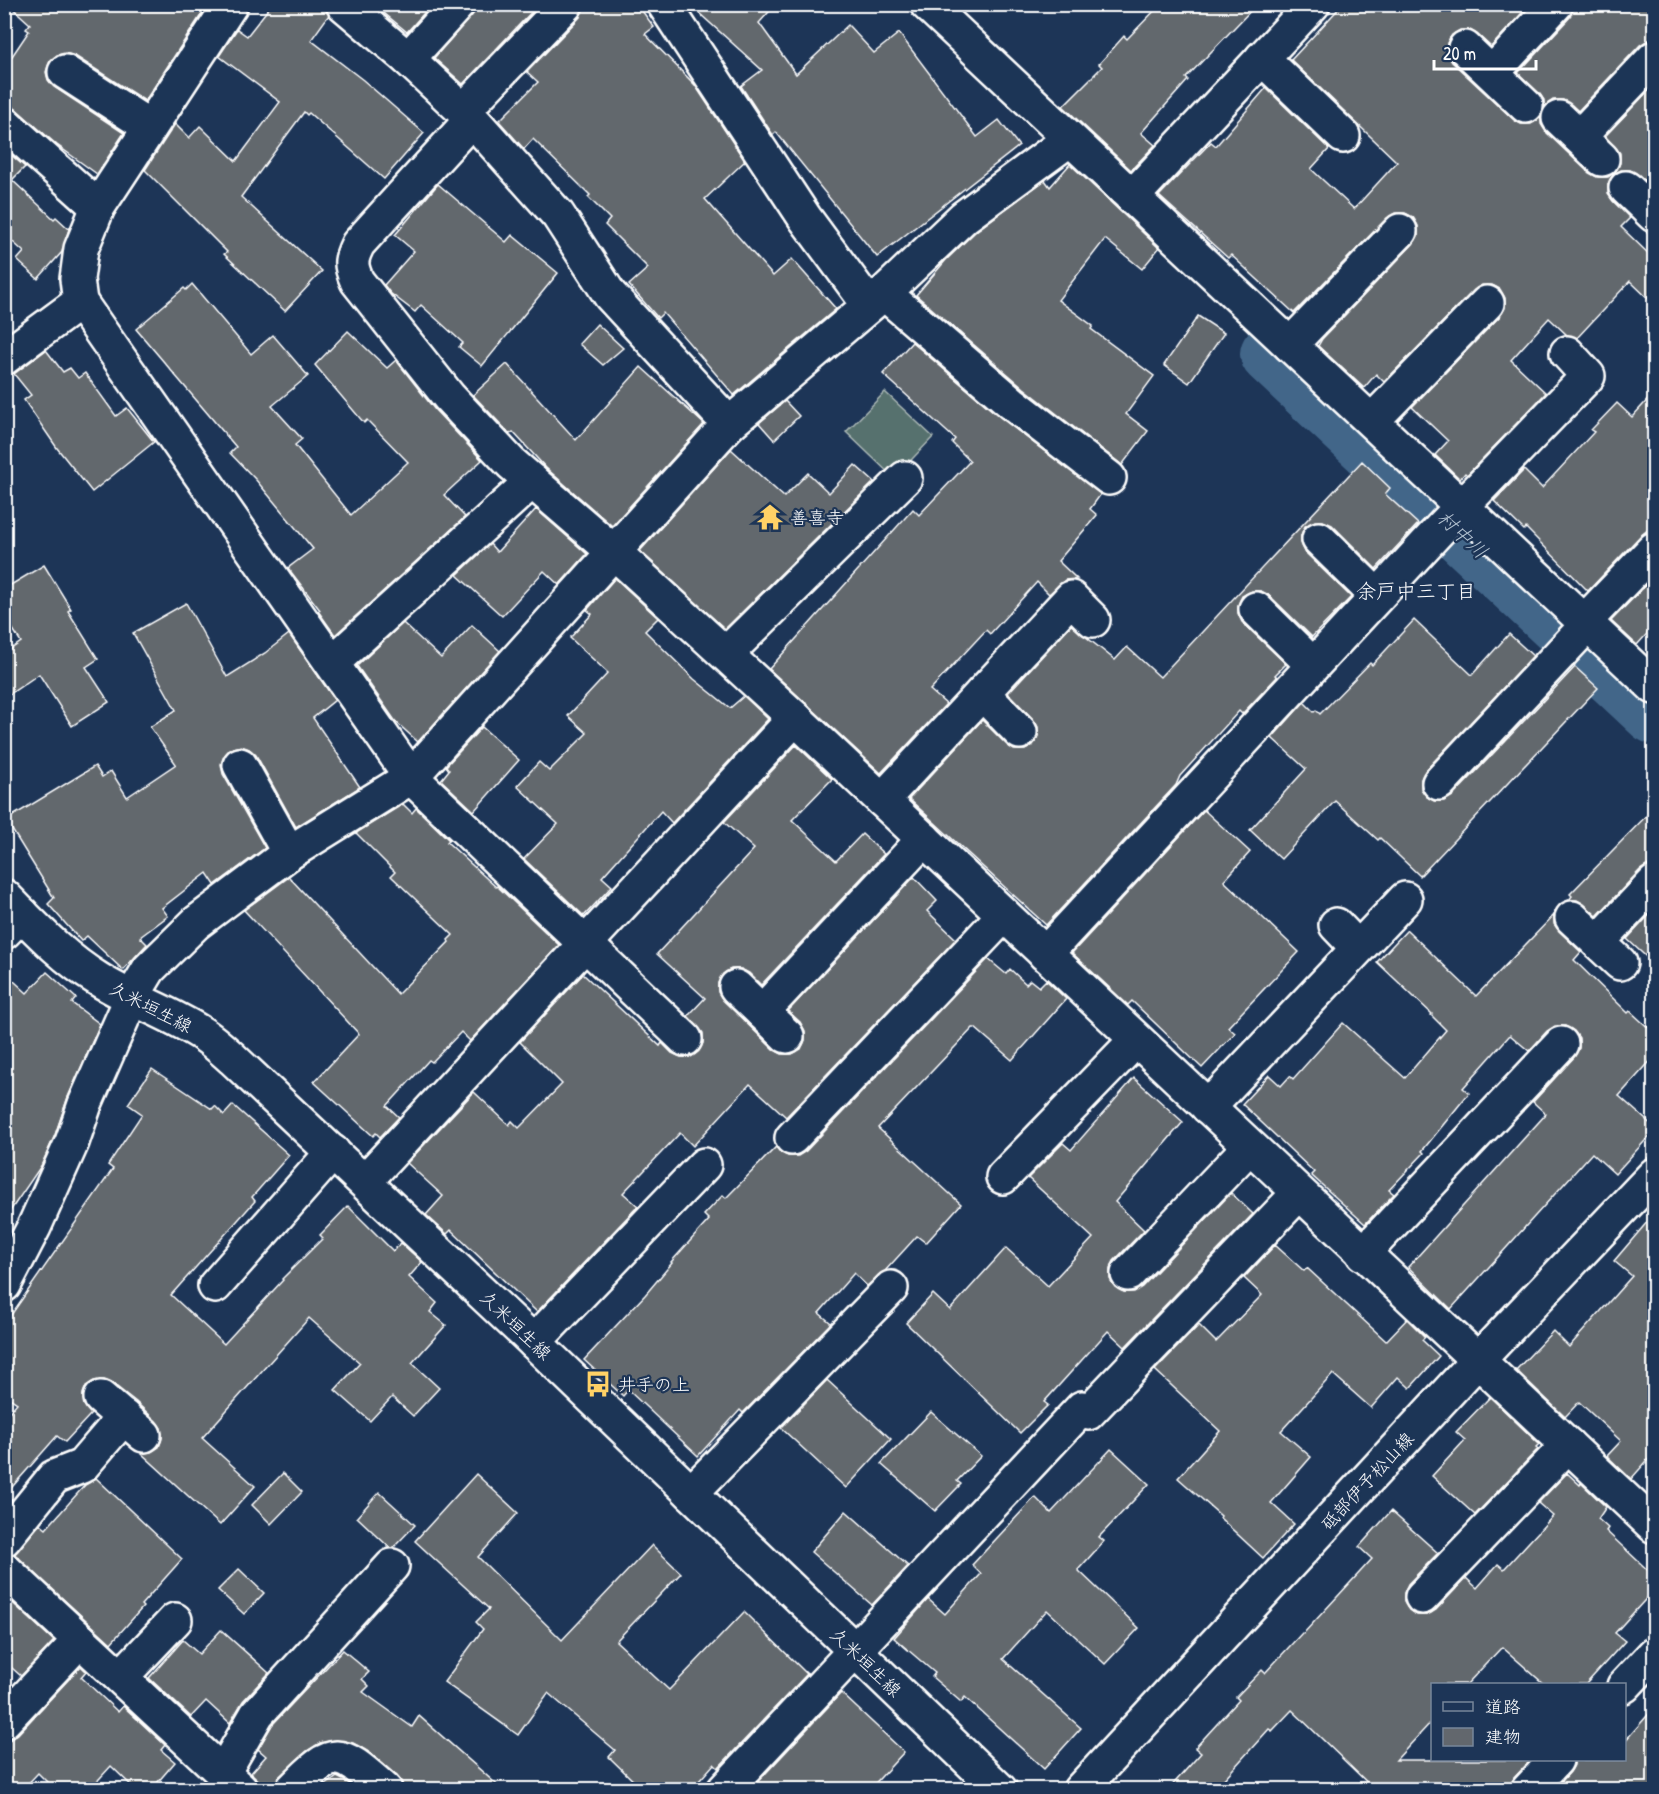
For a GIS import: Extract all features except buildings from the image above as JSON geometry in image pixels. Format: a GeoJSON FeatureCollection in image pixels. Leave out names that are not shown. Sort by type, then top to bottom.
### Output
{"type":"FeatureCollection","features":[{"type":"Feature","properties":{"kind":"street"},"geometry":{"type":"LineString","coordinates":[[231,4],[98,207],[81,249],[77,279],[80,302],[411,777],[685,1039]]}},
{"type":"Feature","properties":{"kind":"street"},"geometry":{"type":"LineString","coordinates":[[343,4],[408,59],[468,115],[558,215],[610,295],[729,424]]}},
{"type":"Feature","properties":{"kind":"street"},"geometry":{"type":"LineString","coordinates":[[408,59],[458,4]]}},
{"type":"Feature","properties":{"kind":"street"},"geometry":{"type":"LineString","coordinates":[[566,4],[358,244],[352,255],[351,267],[357,281],[449,397],[511,463],[614,552],[795,718],[1654,1526]]}},
{"type":"Feature","properties":{"kind":"street"},"geometry":{"type":"LineString","coordinates":[[664,4],[805,218],[876,299],[1109,478]]}},
{"type":"Feature","properties":{"kind":"street"},"geometry":{"type":"LineString","coordinates":[[927,4],[1372,422],[1453,515],[1580,631],[1654,687]]}},
{"type":"Feature","properties":{"kind":"street"},"geometry":{"type":"LineString","coordinates":[[1132,197],[1313,4]]}},
{"type":"Feature","properties":{"kind":"street"},"geometry":{"type":"LineString","coordinates":[[1492,73],[1556,4]]}},
{"type":"Feature","properties":{"kind":"street"},"geometry":{"type":"LineString","coordinates":[[1465,48],[1526,106]]}},
{"type":"Feature","properties":{"kind":"street"},"geometry":{"type":"LineString","coordinates":[[1262,58],[1343,136]]}},
{"type":"Feature","properties":{"kind":"street"},"geometry":{"type":"LineString","coordinates":[[1580,138],[1654,58]]}},
{"type":"Feature","properties":{"kind":"street"},"geometry":{"type":"LineString","coordinates":[[65,72],[150,128]]}},
{"type":"Feature","properties":{"kind":"street"},"geometry":{"type":"LineString","coordinates":[[4,123],[98,207]]}},
{"type":"Feature","properties":{"kind":"street"},"geometry":{"type":"LineString","coordinates":[[7,1272],[72,1142],[85,1104],[131,999],[149,969],[196,923],[289,853],[411,777],[729,424],[876,299],[964,217],[1070,139]]}},
{"type":"Feature","properties":{"kind":"street"},"geometry":{"type":"LineString","coordinates":[[1626,188],[1654,215]]}},
{"type":"Feature","properties":{"kind":"street"},"geometry":{"type":"LineString","coordinates":[[1290,345],[1400,231]]}},
{"type":"Feature","properties":{"kind":"street"},"geometry":{"type":"LineString","coordinates":[[4,358],[80,302]]}},
{"type":"Feature","properties":{"kind":"street"},"geometry":{"type":"LineString","coordinates":[[1372,422],[1486,303]]}},
{"type":"Feature","properties":{"kind":"street"},"geometry":{"type":"LineString","coordinates":[[1045,954],[1453,515],[1588,376],[1567,353]]}},
{"type":"Feature","properties":{"kind":"street"},"geometry":{"type":"LineString","coordinates":[[726,654],[905,478]]}},
{"type":"Feature","properties":{"kind":"street"},"geometry":{"type":"LineString","coordinates":[[332,663],[532,480]]}},
{"type":"Feature","properties":{"kind":"street"},"geometry":{"type":"LineString","coordinates":[[1319,538],[1377,596]]}},
{"type":"Feature","properties":{"kind":"street"},"geometry":{"type":"LineString","coordinates":[[1439,783],[1654,549]]}},
{"type":"Feature","properties":{"kind":"street"},"geometry":{"type":"LineString","coordinates":[[882,800],[1071,598],[1093,620]]}},
{"type":"Feature","properties":{"kind":"street"},"geometry":{"type":"LineString","coordinates":[[1256,609],[1313,665]]}},
{"type":"Feature","properties":{"kind":"street"},"geometry":{"type":"LineString","coordinates":[[982,693],[1020,732]]}},
{"type":"Feature","properties":{"kind":"street"},"geometry":{"type":"LineString","coordinates":[[365,1181],[587,945],[795,718]]}},
{"type":"Feature","properties":{"kind":"street"},"geometry":{"type":"LineString","coordinates":[[240,765],[289,853]]}},
{"type":"Feature","properties":{"kind":"street"},"geometry":{"type":"LineString","coordinates":[[762,1012],[924,839]]}},
{"type":"Feature","properties":{"kind":"street"},"geometry":{"type":"LineString","coordinates":[[1572,918],[1609,952],[1654,883]]}},
{"type":"Feature","properties":{"kind":"street"},"geometry":{"type":"LineString","coordinates":[[1208,1107],[1405,899]]}},
{"type":"Feature","properties":{"kind":"street","name":"久米垣生線"},"geometry":{"type":"LineString","coordinates":[[10,914],[96,978],[131,999],[173,1017],[202,1034],[233,1059],[534,1342],[1000,1790]]}},
{"type":"Feature","properties":{"kind":"street"},"geometry":{"type":"LineString","coordinates":[[792,1138],[1004,915]]}},
{"type":"Feature","properties":{"kind":"street"},"geometry":{"type":"LineString","coordinates":[[1335,925],[1358,948]]}},
{"type":"Feature","properties":{"kind":"street"},"geometry":{"type":"LineString","coordinates":[[736,987],[787,1036]]}},
{"type":"Feature","properties":{"kind":"street"},"geometry":{"type":"LineString","coordinates":[[1003,1177],[1136,1040]]}},
{"type":"Feature","properties":{"kind":"street"},"geometry":{"type":"LineString","coordinates":[[1363,1254],[1561,1044]]}},
{"type":"Feature","properties":{"kind":"street"},"geometry":{"type":"LineString","coordinates":[[1128,1274],[1250,1147]]}},
{"type":"Feature","properties":{"kind":"street"},"geometry":{"type":"LineString","coordinates":[[215,1286],[333,1152]]}},
{"type":"Feature","properties":{"kind":"street"},"geometry":{"type":"LineString","coordinates":[[534,1342],[704,1165]]}},
{"type":"Feature","properties":{"kind":"street","name":"砥部伊予松山線"},"geometry":{"type":"LineString","coordinates":[[1080,1790],[1477,1361],[1654,1174]]}},
{"type":"Feature","properties":{"kind":"street"},"geometry":{"type":"LineString","coordinates":[[724,1790],[1085,1411],[1299,1193]]}},
{"type":"Feature","properties":{"kind":"street"},"geometry":{"type":"LineString","coordinates":[[691,1493],[891,1288]]}},
{"type":"Feature","properties":{"kind":"street"},"geometry":{"type":"LineString","coordinates":[[4,1539],[54,1477],[82,1466],[123,1416]]}},
{"type":"Feature","properties":{"kind":"street"},"geometry":{"type":"LineString","coordinates":[[1422,1598],[1568,1445]]}},
{"type":"Feature","properties":{"kind":"street"},"geometry":{"type":"LineString","coordinates":[[4,1569],[232,1784],[257,1714],[392,1566]]}},
{"type":"Feature","properties":{"kind":"street"},"geometry":{"type":"LineString","coordinates":[[121,1677],[175,1620]]}},
{"type":"Feature","properties":{"kind":"street"},"geometry":{"type":"LineString","coordinates":[[4,1721],[80,1640]]}},
{"type":"Feature","properties":{"kind":"street"},"geometry":{"type":"LineString","coordinates":[[1626,1684],[1654,1654]]}},
{"type":"Feature","properties":{"kind":"street"},"geometry":{"type":"LineString","coordinates":[[292,1790],[315,1766],[326,1759],[339,1757],[353,1762],[385,1790]]}},
{"type":"Feature","properties":{"kind":"street"},"geometry":{"type":"LineString","coordinates":[[1528,1790],[1555,1761]]}},
{"type":"Feature","properties":{"kind":"green space"},"geometry":{"type":"Polygon","coordinates":[[[885,392],[933,437],[894,478],[846,432],[885,392]]]}},
{"type":"Feature","properties":{"kind":"waterway","name":"村中川"},"geometry":{"type":"LineString","coordinates":[[1271,354],[1654,713]]}},
{"type":"Feature","properties":{"kind":"place","name":"善喜寺"},"geometry":{"type":"Point","coordinates":[770,517]}},
{"type":"Feature","properties":{"kind":"place","name":"井手の上"},"geometry":{"type":"Point","coordinates":[598,1384]}},
{"type":"Feature","properties":{"kind":"district","name":"余戸中三丁目"},"geometry":{"type":"Point","coordinates":[1416,590]}}]}
